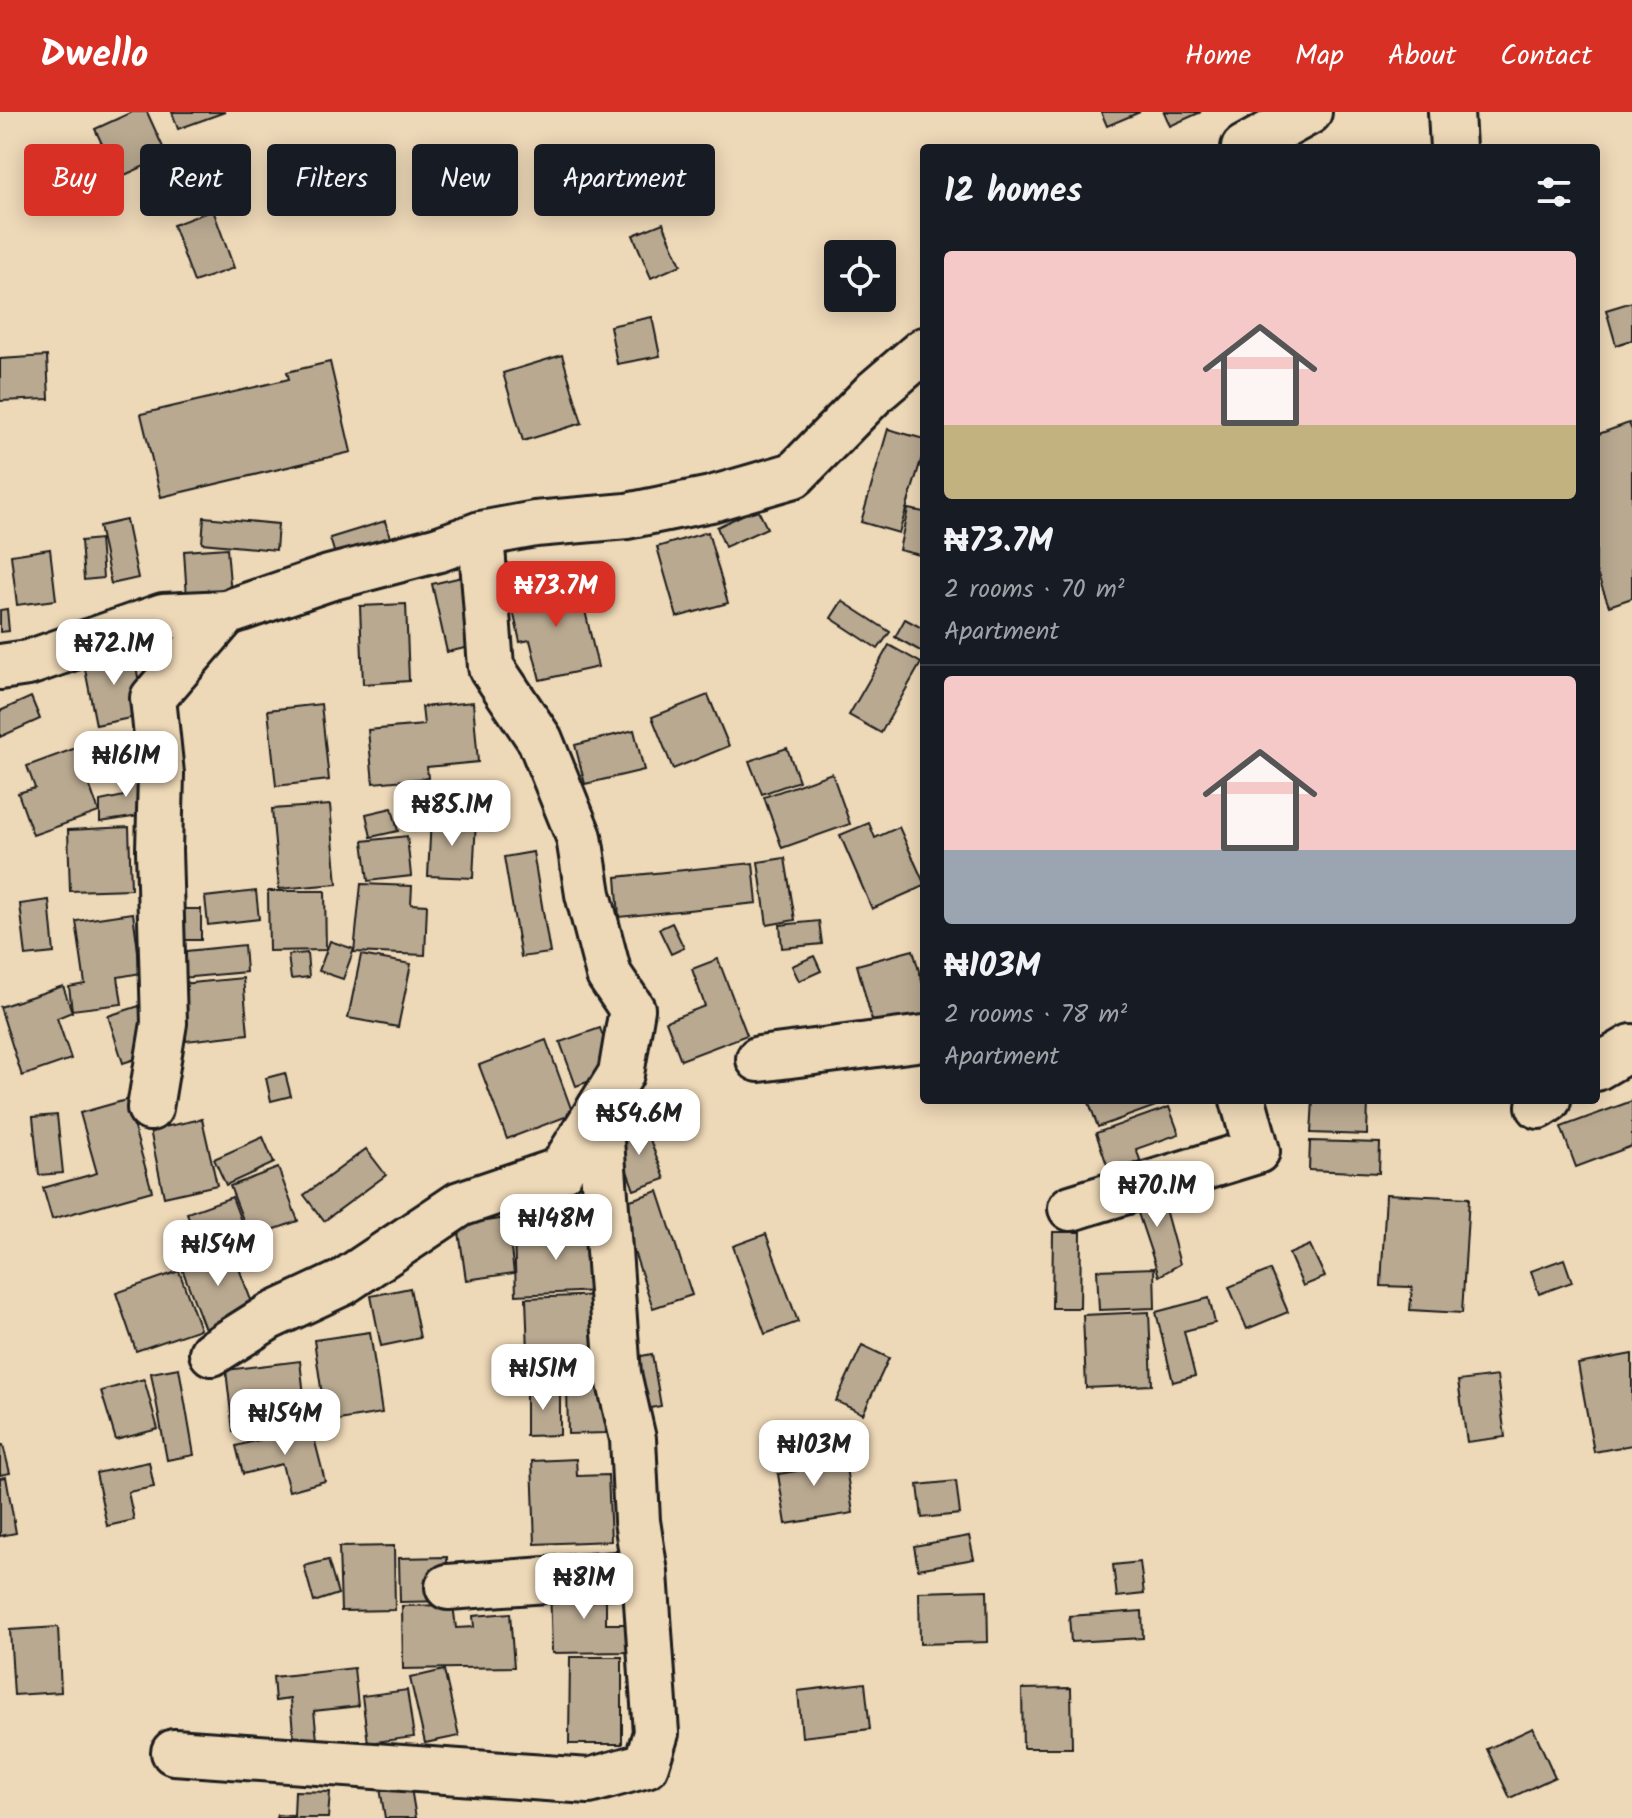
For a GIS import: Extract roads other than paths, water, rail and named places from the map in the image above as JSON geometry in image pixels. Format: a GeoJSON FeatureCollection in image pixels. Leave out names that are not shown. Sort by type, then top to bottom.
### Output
{"type":"FeatureCollection","features":[{"type":"Feature","properties":{"kind":"street"},"geometry":{"type":"LineString","coordinates":[[1251,144],[1309,112]]}},
{"type":"Feature","properties":{"kind":"street"},"geometry":{"type":"LineString","coordinates":[[1451,112],[1453,144]]}},
{"type":"Feature","properties":{"kind":"street"},"geometry":{"type":"LineString","coordinates":[[0,667],[28,663],[163,616],[226,613],[329,578],[439,549],[481,534],[535,524],[627,516],[711,499],[794,475],[875,392],[920,353]]}},
{"type":"Feature","properties":{"kind":"street"},"geometry":{"type":"LineString","coordinates":[[212,1353],[269,1317],[342,1283],[460,1204],[561,1170],[621,1074],[632,1009],[609,975],[588,894],[579,837],[540,740],[491,667],[481,534]]}},
{"type":"Feature","properties":{"kind":"street"},"geometry":{"type":"LineString","coordinates":[[150,1108],[164,1023],[159,850],[161,774],[153,698],[226,613]]}},
{"type":"Feature","properties":{"kind":"street"},"geometry":{"type":"LineString","coordinates":[[759,1059],[920,1039]]}},
{"type":"Feature","properties":{"kind":"street"},"geometry":{"type":"LineString","coordinates":[[1600,1066],[1632,1047]]}},
{"type":"Feature","properties":{"kind":"street"},"geometry":{"type":"LineString","coordinates":[[1071,1208],[1257,1151],[1244,1104]]}},
{"type":"Feature","properties":{"kind":"street"},"geometry":{"type":"LineString","coordinates":[[174,1752],[589,1781],[646,1765],[656,1733],[645,1573],[637,1521],[633,1439],[618,1374],[599,1113]]}},
{"type":"Feature","properties":{"kind":"street"},"geometry":{"type":"LineString","coordinates":[[448,1587],[645,1573]]}}]}
